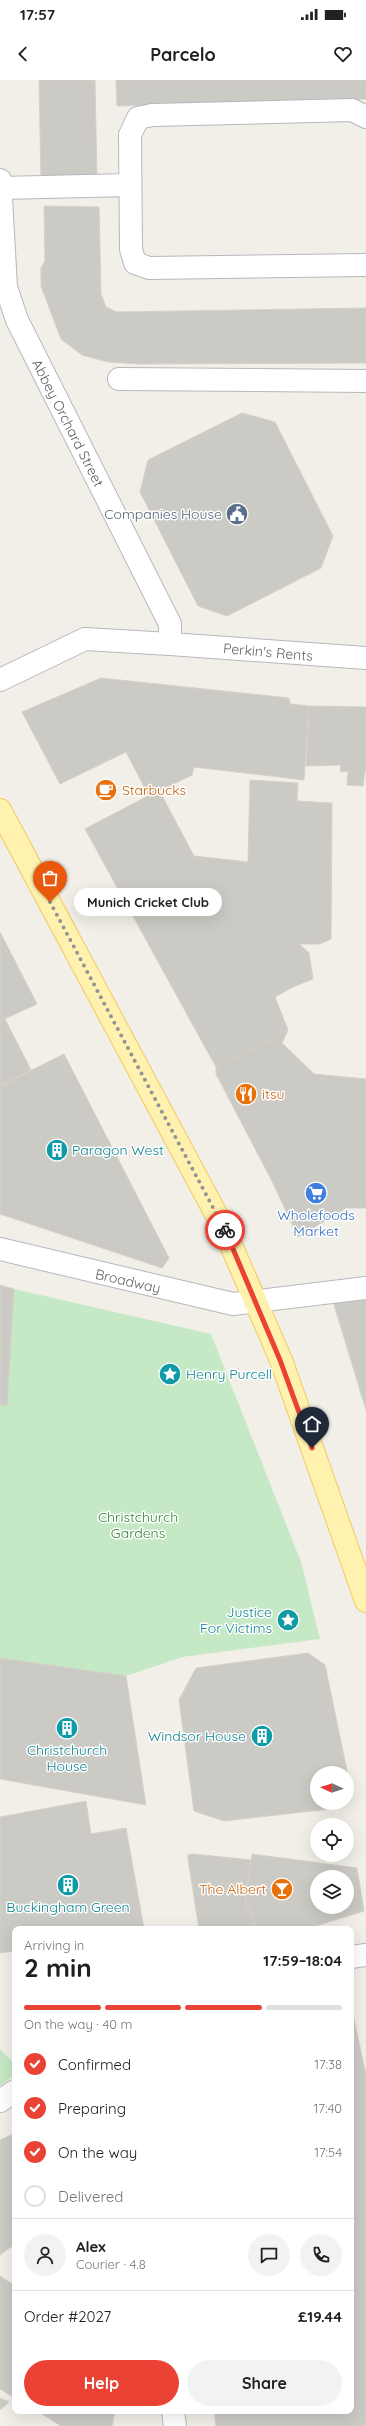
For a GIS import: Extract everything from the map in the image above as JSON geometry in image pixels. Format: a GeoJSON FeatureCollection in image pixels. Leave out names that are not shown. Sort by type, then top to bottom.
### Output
{"type":"FeatureCollection","features":[{"type":"Feature","properties":{"kind":"main road"},"geometry":{"type":"LineString","coordinates":[[2,816],[224,1229],[280,1360],[366,1601]]}},
{"type":"Feature","properties":{"kind":"street"},"geometry":{"type":"LineString","coordinates":[[366,117],[352,110],[152,115],[138,118],[130,135],[131,249],[135,263],[149,268],[366,265]]}},
{"type":"Feature","properties":{"kind":"street","name":"Abbey Orchard Street"},"geometry":{"type":"LineString","coordinates":[[0,180],[6,287],[17,320],[170,624],[170,644]]}},
{"type":"Feature","properties":{"kind":"street"},"geometry":{"type":"LineString","coordinates":[[0,188],[130,185]]}},
{"type":"Feature","properties":{"kind":"street"},"geometry":{"type":"LineString","coordinates":[[119,379],[366,381]]}},
{"type":"Feature","properties":{"kind":"street"},"geometry":{"type":"LineString","coordinates":[[0,680],[85,639],[170,644]]}},
{"type":"Feature","properties":{"kind":"street","name":"Perkin's Rents"},"geometry":{"type":"LineString","coordinates":[[170,644],[366,658]]}},
{"type":"Feature","properties":{"kind":"street","name":"Broadway"},"geometry":{"type":"LineString","coordinates":[[0,1249],[222,1303],[233,1304],[256,1302],[366,1288]]}},
{"type":"Feature","properties":{"kind":"street"},"geometry":{"type":"LineString","coordinates":[[354,1957],[366,1955]]}},
{"type":"Feature","properties":{"kind":"street"},"geometry":{"type":"LineString","coordinates":[[0,2101],[12,2093]]}},
{"type":"Feature","properties":{"kind":"street"},"geometry":{"type":"LineString","coordinates":[[173,2414],[175,2426]]}},
{"type":"Feature","properties":{"kind":"green space","name":"Christchurch Gardens"},"geometry":{"type":"Polygon","coordinates":[[[14,1289],[211,1334],[301,1562],[320,1639],[182,1657],[126,1676],[0,1658],[0,1405],[7,1406],[14,1289]]]}},
{"type":"Feature","properties":{"kind":"green space"},"geometry":{"type":"Polygon","coordinates":[[[0,2049],[12,2061],[12,2076],[0,2086],[0,2049]]]}},
{"type":"Feature","properties":{"kind":"building"},"geometry":{"type":"Polygon","coordinates":[[[39,80],[95,80],[97,178],[41,179],[39,80]]]}},
{"type":"Feature","properties":{"kind":"building"},"geometry":{"type":"Polygon","coordinates":[[[116,80],[366,80],[366,99],[117,106],[116,80]]]}},
{"type":"Feature","properties":{"kind":"building"},"geometry":{"type":"Polygon","coordinates":[[[44,206],[99,207],[101,294],[106,307],[117,312],[366,308],[366,363],[139,364],[108,362],[82,355],[61,339],[41,286],[41,268],[45,261],[44,206]]]}},
{"type":"Feature","properties":{"kind":"building","name":"Companies House"},"geometry":{"type":"Polygon","coordinates":[[[242,413],[275,422],[333,536],[321,568],[227,616],[198,606],[140,492],[148,460],[242,413]]]}},
{"type":"Feature","properties":{"kind":"building"},"geometry":{"type":"Polygon","coordinates":[[[101,678],[289,698],[290,704],[309,706],[304,780],[194,767],[192,775],[149,796],[126,752],[60,784],[22,712],[101,678]]]}},
{"type":"Feature","properties":{"kind":"building"},"geometry":{"type":"Polygon","coordinates":[[[309,706],[366,707],[366,766],[363,786],[347,785],[348,771],[340,772],[341,765],[306,766],[309,706]]]}},
{"type":"Feature","properties":{"kind":"building"},"geometry":{"type":"Polygon","coordinates":[[[250,780],[298,783],[297,801],[332,803],[331,939],[320,944],[299,944],[309,953],[313,979],[295,986],[275,997],[288,1030],[216,1067],[85,829],[159,790],[194,856],[248,862],[250,780]]]}},
{"type":"Feature","properties":{"kind":"building"},"geometry":{"type":"Polygon","coordinates":[[[0,932],[37,1004],[0,1021],[0,932]]]}},
{"type":"Feature","properties":{"kind":"building"},"geometry":{"type":"Polygon","coordinates":[[[5,1019],[31,1070],[0,1086],[0,1021],[5,1019]]]}},
{"type":"Feature","properties":{"kind":"building"},"geometry":{"type":"Polygon","coordinates":[[[288,1030],[282,1043],[314,1074],[366,1079],[366,1208],[346,1208],[298,1237],[273,1183],[216,1074],[216,1067],[288,1030]]]}},
{"type":"Feature","properties":{"kind":"building","name":"Paragon West"},"geometry":{"type":"Polygon","coordinates":[[[64,1054],[169,1258],[162,1268],[0,1214],[0,1086],[64,1054]]]}},
{"type":"Feature","properties":{"kind":"building"},"geometry":{"type":"Polygon","coordinates":[[[0,1285],[14,1289],[7,1406],[0,1405],[0,1285]]]}},
{"type":"Feature","properties":{"kind":"building"},"geometry":{"type":"Polygon","coordinates":[[[366,1295],[366,1410],[332,1298],[366,1295]]]}},
{"type":"Feature","properties":{"kind":"building","name":"Windsor House"},"geometry":{"type":"Polygon","coordinates":[[[308,1653],[325,1665],[346,1766],[310,1766],[310,1810],[321,1810],[224,1821],[194,1811],[179,1700],[196,1668],[308,1653]]]}},
{"type":"Feature","properties":{"kind":"building","name":"Christchurch House"},"geometry":{"type":"Polygon","coordinates":[[[0,1658],[126,1676],[146,1805],[0,1779],[0,1658]]]}},
{"type":"Feature","properties":{"kind":"building","name":"Buckingham Green"},"geometry":{"type":"Polygon","coordinates":[[[86,1801],[91,1834],[126,1828],[143,1926],[12,1926],[12,1951],[0,1953],[0,1817],[86,1801]]]}},
{"type":"Feature","properties":{"kind":"building"},"geometry":{"type":"Polygon","coordinates":[[[193,1854],[251,1860],[245,1901],[256,1926],[199,1926],[188,1855],[193,1854]]]}},
{"type":"Feature","properties":{"kind":"building","name":"The Albert"},"geometry":{"type":"Polygon","coordinates":[[[252,1854],[357,1868],[364,1911],[316,1926],[256,1926],[245,1901],[252,1854]]]}},
{"type":"Feature","properties":{"kind":"building"},"geometry":{"type":"Polygon","coordinates":[[[354,2019],[366,2075],[366,2426],[216,2426],[214,2414],[354,2414],[354,2019]]]}},
{"type":"Feature","properties":{"kind":"building"},"geometry":{"type":"Polygon","coordinates":[[[12,2134],[12,2246],[0,2255],[0,2140],[12,2134]]]}},
{"type":"Feature","properties":{"kind":"building"},"geometry":{"type":"Polygon","coordinates":[[[0,2276],[12,2284],[12,2396],[0,2389],[0,2276]]]}},
{"type":"Feature","properties":{"kind":"building"},"geometry":{"type":"Polygon","coordinates":[[[0,2398],[9,2402],[0,2410],[0,2398]]]}},
{"type":"Feature","properties":{"kind":"building"},"geometry":{"type":"Polygon","coordinates":[[[42,2414],[114,2414],[112,2426],[61,2426],[42,2414]]]}},
{"type":"Feature","properties":{"kind":"way so far"},"geometry":{"type":"LineString","coordinates":[[50,902],[225,1230]]}},
{"type":"Feature","properties":{"kind":"place","name":"Companies House"},"geometry":{"type":"Point","coordinates":[237,514]}},
{"type":"Feature","properties":{"kind":"place","name":"Starbucks"},"geometry":{"type":"Point","coordinates":[106,790]}},
{"type":"Feature","properties":{"kind":"place","name":"Munich Cricket Club"},"geometry":{"type":"Point","coordinates":[50,902]}},
{"type":"Feature","properties":{"kind":"place","name":"itsu"},"geometry":{"type":"Point","coordinates":[246,1094]}},
{"type":"Feature","properties":{"kind":"place","name":"Paragon West"},"geometry":{"type":"Point","coordinates":[57,1150]}},
{"type":"Feature","properties":{"kind":"place","name":"Wholefoods Market"},"geometry":{"type":"Point","coordinates":[316,1193]}},
{"type":"Feature","properties":{"kind":"place","name":"Henry Purcell"},"geometry":{"type":"Point","coordinates":[170,1374]}},
{"type":"Feature","properties":{"kind":"place","name":"Justice For Victims"},"geometry":{"type":"Point","coordinates":[288,1620]}},
{"type":"Feature","properties":{"kind":"place","name":"Christchurch House"},"geometry":{"type":"Point","coordinates":[67,1728]}},
{"type":"Feature","properties":{"kind":"place","name":"Windsor House"},"geometry":{"type":"Point","coordinates":[262,1736]}},
{"type":"Feature","properties":{"kind":"place","name":"Buckingham Green"},"geometry":{"type":"Point","coordinates":[68,1885]}},
{"type":"Feature","properties":{"kind":"place","name":"The Albert"},"geometry":{"type":"Point","coordinates":[282,1889]}},
{"type":"Feature","properties":{"kind":"route"},"geometry":{"type":"LineString","coordinates":[[225,1230],[280,1360],[312,1448]]}}]}
